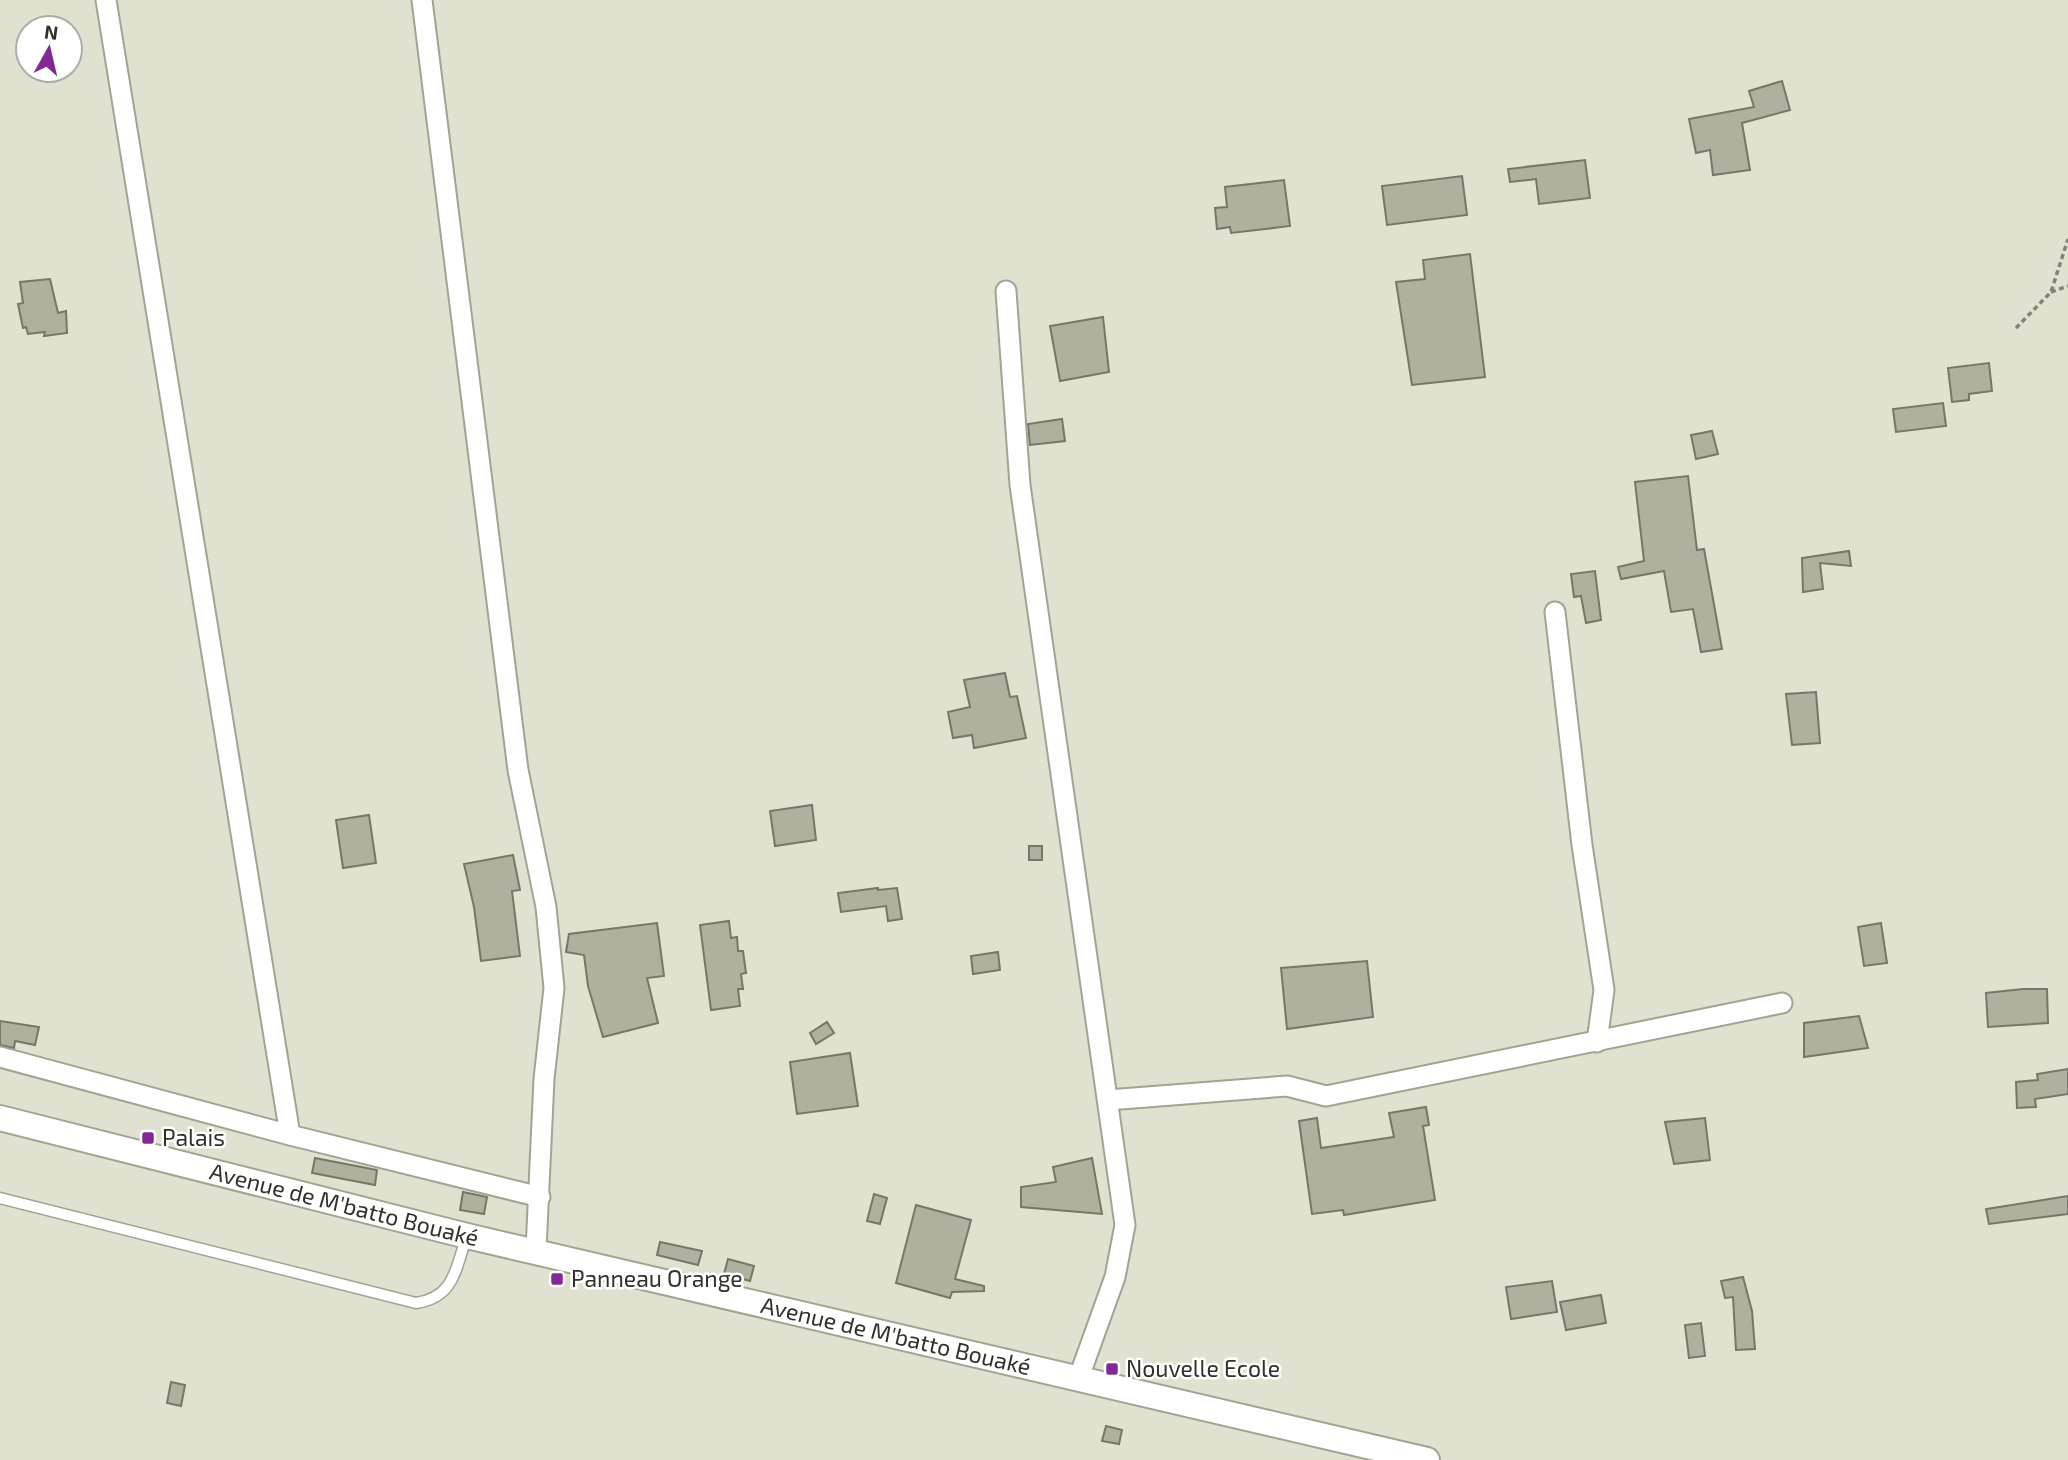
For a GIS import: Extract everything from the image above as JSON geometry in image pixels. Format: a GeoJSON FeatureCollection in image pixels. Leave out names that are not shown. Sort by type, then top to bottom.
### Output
{"type":"FeatureCollection","features":[{"type":"Feature","properties":{"kind":"street"},"geometry":{"type":"LineString","coordinates":[[106,0],[290,1135]]}},
{"type":"Feature","properties":{"kind":"street"},"geometry":{"type":"LineString","coordinates":[[422,0],[518,770],[546,907],[554,988],[544,1079],[536,1250]]}},
{"type":"Feature","properties":{"kind":"street"},"geometry":{"type":"LineString","coordinates":[[1006,291],[1020,485],[1125,1225],[1115,1277],[1079,1377]]}},
{"type":"Feature","properties":{"kind":"street"},"geometry":{"type":"LineString","coordinates":[[1555,612],[1582,845],[1604,990],[1597,1042]]}},
{"type":"Feature","properties":{"kind":"street"},"geometry":{"type":"LineString","coordinates":[[1108,1100],[1287,1086],[1326,1096],[1782,1003]]}},
{"type":"Feature","properties":{"kind":"street"},"geometry":{"type":"LineString","coordinates":[[0,1057],[290,1135],[540,1197]]}},
{"type":"Feature","properties":{"kind":"street","name":"Avenue de M'batto Bouaké"},"geometry":{"type":"LineString","coordinates":[[0,1118],[467,1236],[1427,1460]]}},
{"type":"Feature","properties":{"kind":"lane"},"geometry":{"type":"LineString","coordinates":[[0,1198],[416,1303],[435,1300],[447,1289],[467,1236]]}},
{"type":"Feature","properties":{"kind":"path"},"geometry":{"type":"LineString","coordinates":[[2016,328],[2051,292],[2068,240]]}},
{"type":"Feature","properties":{"kind":"path"},"geometry":{"type":"LineString","coordinates":[[2051,292],[2068,286]]}},
{"type":"Feature","properties":{"kind":"building"},"geometry":{"type":"Polygon","coordinates":[[[1782,81],[1790,110],[1742,123],[1750,170],[1713,175],[1710,150],[1696,153],[1689,119],[1754,107],[1749,91],[1782,81]]]}},
{"type":"Feature","properties":{"kind":"building"},"geometry":{"type":"Polygon","coordinates":[[[1585,160],[1590,198],[1539,204],[1536,179],[1510,182],[1508,169],[1585,160]]]}},
{"type":"Feature","properties":{"kind":"building"},"geometry":{"type":"Polygon","coordinates":[[[1462,176],[1467,215],[1387,225],[1382,186],[1462,176]]]}},
{"type":"Feature","properties":{"kind":"building"},"geometry":{"type":"Polygon","coordinates":[[[1284,180],[1290,226],[1231,233],[1230,227],[1217,229],[1215,208],[1227,207],[1225,187],[1284,180]]]}},
{"type":"Feature","properties":{"kind":"building"},"geometry":{"type":"Polygon","coordinates":[[[1470,254],[1485,377],[1412,385],[1396,282],[1425,279],[1423,260],[1470,254]]]}},
{"type":"Feature","properties":{"kind":"building"},"geometry":{"type":"Polygon","coordinates":[[[50,279],[58,313],[66,311],[67,333],[44,336],[45,332],[28,334],[26,327],[23,328],[18,304],[23,303],[20,282],[50,279]]]}},
{"type":"Feature","properties":{"kind":"building"},"geometry":{"type":"Polygon","coordinates":[[[1103,317],[1109,372],[1060,381],[1050,326],[1103,317]]]}},
{"type":"Feature","properties":{"kind":"building"},"geometry":{"type":"Polygon","coordinates":[[[1989,363],[1992,391],[1969,394],[1969,400],[1952,402],[1948,368],[1989,363]]]}},
{"type":"Feature","properties":{"kind":"building"},"geometry":{"type":"Polygon","coordinates":[[[1943,403],[1946,426],[1896,432],[1893,409],[1943,403]]]}},
{"type":"Feature","properties":{"kind":"building"},"geometry":{"type":"Polygon","coordinates":[[[1062,419],[1065,441],[1030,445],[1028,424],[1062,419]]]}},
{"type":"Feature","properties":{"kind":"building"},"geometry":{"type":"Polygon","coordinates":[[[1712,431],[1718,454],[1696,459],[1691,435],[1712,431]]]}},
{"type":"Feature","properties":{"kind":"building"},"geometry":{"type":"Polygon","coordinates":[[[1688,476],[1697,550],[1704,549],[1722,649],[1701,652],[1693,609],[1671,612],[1664,571],[1621,579],[1618,567],[1644,561],[1635,482],[1688,476]]]}},
{"type":"Feature","properties":{"kind":"building"},"geometry":{"type":"Polygon","coordinates":[[[1849,551],[1851,566],[1820,563],[1823,589],[1803,592],[1802,558],[1849,551]]]}},
{"type":"Feature","properties":{"kind":"building"},"geometry":{"type":"Polygon","coordinates":[[[1595,571],[1601,620],[1586,623],[1581,596],[1574,597],[1571,574],[1595,571]]]}},
{"type":"Feature","properties":{"kind":"building"},"geometry":{"type":"Polygon","coordinates":[[[1005,673],[1010,697],[1017,696],[1026,738],[974,748],[972,735],[953,738],[948,712],[970,707],[964,680],[1005,673]]]}},
{"type":"Feature","properties":{"kind":"building"},"geometry":{"type":"Polygon","coordinates":[[[1816,692],[1820,743],[1792,745],[1786,694],[1816,692]]]}},
{"type":"Feature","properties":{"kind":"building"},"geometry":{"type":"Polygon","coordinates":[[[812,805],[816,840],[775,846],[770,811],[812,805]]]}},
{"type":"Feature","properties":{"kind":"building"},"geometry":{"type":"Polygon","coordinates":[[[369,815],[376,863],[343,868],[336,820],[369,815]]]}},
{"type":"Feature","properties":{"kind":"building"},"geometry":{"type":"Polygon","coordinates":[[[1029,846],[1042,846],[1042,860],[1029,860],[1029,846]]]}},
{"type":"Feature","properties":{"kind":"building"},"geometry":{"type":"Polygon","coordinates":[[[513,855],[520,890],[512,891],[520,956],[481,961],[474,907],[464,864],[513,855]]]}},
{"type":"Feature","properties":{"kind":"building"},"geometry":{"type":"Polygon","coordinates":[[[897,888],[902,919],[888,921],[886,906],[841,912],[838,893],[897,888]]]}},
{"type":"Feature","properties":{"kind":"building"},"geometry":{"type":"Polygon","coordinates":[[[729,921],[731,938],[737,937],[738,951],[743,951],[746,973],[741,974],[743,989],[738,989],[740,1006],[711,1010],[700,925],[729,921]]]}},
{"type":"Feature","properties":{"kind":"building"},"geometry":{"type":"Polygon","coordinates":[[[657,923],[664,976],[647,978],[658,1023],[603,1037],[588,986],[584,955],[566,952],[569,934],[657,923]]]}},
{"type":"Feature","properties":{"kind":"building"},"geometry":{"type":"Polygon","coordinates":[[[1881,923],[1887,963],[1864,966],[1858,927],[1881,923]]]}},
{"type":"Feature","properties":{"kind":"building"},"geometry":{"type":"Polygon","coordinates":[[[998,952],[1000,970],[973,974],[971,956],[998,952]]]}},
{"type":"Feature","properties":{"kind":"building"},"geometry":{"type":"Polygon","coordinates":[[[1367,961],[1373,1017],[1287,1029],[1281,968],[1367,961]]]}},
{"type":"Feature","properties":{"kind":"building"},"geometry":{"type":"Polygon","coordinates":[[[2047,989],[2048,1023],[1988,1027],[1986,993],[2047,989]]]}},
{"type":"Feature","properties":{"kind":"building"},"geometry":{"type":"Polygon","coordinates":[[[1859,1016],[1868,1048],[1804,1057],[1804,1023],[1859,1016]]]}},
{"type":"Feature","properties":{"kind":"building"},"geometry":{"type":"Polygon","coordinates":[[[0,1021],[39,1027],[35,1045],[15,1041],[14,1048],[0,1045],[0,1021]]]}},
{"type":"Feature","properties":{"kind":"building"},"geometry":{"type":"Polygon","coordinates":[[[827,1022],[834,1033],[816,1044],[810,1033],[827,1022]]]}},
{"type":"Feature","properties":{"kind":"building"},"geometry":{"type":"Polygon","coordinates":[[[850,1053],[858,1106],[797,1114],[790,1062],[850,1053]]]}},
{"type":"Feature","properties":{"kind":"building"},"geometry":{"type":"Polygon","coordinates":[[[2068,1069],[2068,1094],[2035,1099],[2036,1107],[2017,1108],[2016,1082],[2038,1080],[2037,1074],[2068,1069]]]}},
{"type":"Feature","properties":{"kind":"building"},"geometry":{"type":"Polygon","coordinates":[[[1426,1107],[1429,1125],[1423,1126],[1435,1200],[1344,1215],[1343,1210],[1312,1214],[1299,1121],[1317,1118],[1321,1148],[1394,1137],[1389,1113],[1426,1107]]]}},
{"type":"Feature","properties":{"kind":"building"},"geometry":{"type":"Polygon","coordinates":[[[1705,1118],[1710,1160],[1674,1164],[1665,1122],[1705,1118]]]}},
{"type":"Feature","properties":{"kind":"building"},"geometry":{"type":"Polygon","coordinates":[[[315,1158],[377,1170],[375,1185],[312,1173],[315,1158]]]}},
{"type":"Feature","properties":{"kind":"building"},"geometry":{"type":"Polygon","coordinates":[[[1092,1158],[1102,1214],[1021,1207],[1021,1187],[1056,1182],[1053,1167],[1092,1158]]]}},
{"type":"Feature","properties":{"kind":"building"},"geometry":{"type":"Polygon","coordinates":[[[463,1192],[487,1197],[484,1214],[460,1210],[463,1192]]]}},
{"type":"Feature","properties":{"kind":"building"},"geometry":{"type":"Polygon","coordinates":[[[874,1194],[887,1198],[880,1224],[867,1221],[874,1194]]]}},
{"type":"Feature","properties":{"kind":"building"},"geometry":{"type":"Polygon","coordinates":[[[2068,1196],[2068,1214],[1989,1224],[1986,1209],[2068,1196]]]}},
{"type":"Feature","properties":{"kind":"building"},"geometry":{"type":"Polygon","coordinates":[[[916,1205],[971,1220],[955,1279],[984,1286],[984,1291],[952,1292],[950,1298],[896,1283],[916,1205]]]}},
{"type":"Feature","properties":{"kind":"building"},"geometry":{"type":"Polygon","coordinates":[[[660,1242],[702,1251],[698,1265],[657,1255],[660,1242]]]}},
{"type":"Feature","properties":{"kind":"building"},"geometry":{"type":"Polygon","coordinates":[[[728,1259],[754,1266],[750,1281],[724,1274],[728,1259]]]}},
{"type":"Feature","properties":{"kind":"building"},"geometry":{"type":"Polygon","coordinates":[[[1743,1277],[1752,1311],[1755,1349],[1736,1350],[1733,1297],[1725,1298],[1721,1281],[1743,1277]]]}},
{"type":"Feature","properties":{"kind":"building"},"geometry":{"type":"Polygon","coordinates":[[[1552,1281],[1557,1312],[1511,1319],[1506,1287],[1552,1281]]]}},
{"type":"Feature","properties":{"kind":"building"},"geometry":{"type":"Polygon","coordinates":[[[1601,1295],[1606,1323],[1566,1330],[1560,1302],[1601,1295]]]}},
{"type":"Feature","properties":{"kind":"building"},"geometry":{"type":"Polygon","coordinates":[[[1701,1323],[1705,1356],[1689,1358],[1685,1325],[1701,1323]]]}},
{"type":"Feature","properties":{"kind":"building"},"geometry":{"type":"Polygon","coordinates":[[[171,1382],[185,1385],[181,1406],[167,1403],[171,1382]]]}},
{"type":"Feature","properties":{"kind":"building"},"geometry":{"type":"Polygon","coordinates":[[[1106,1426],[1122,1430],[1119,1444],[1102,1441],[1106,1426]]]}},
{"type":"Feature","properties":{"kind":"place","name":"Palais"},"geometry":{"type":"Point","coordinates":[148,1138]}},
{"type":"Feature","properties":{"kind":"place","name":"Panneau Orange"},"geometry":{"type":"Point","coordinates":[557,1279]}},
{"type":"Feature","properties":{"kind":"place","name":"Nouvelle Ecole"},"geometry":{"type":"Point","coordinates":[1112,1369]}}]}
